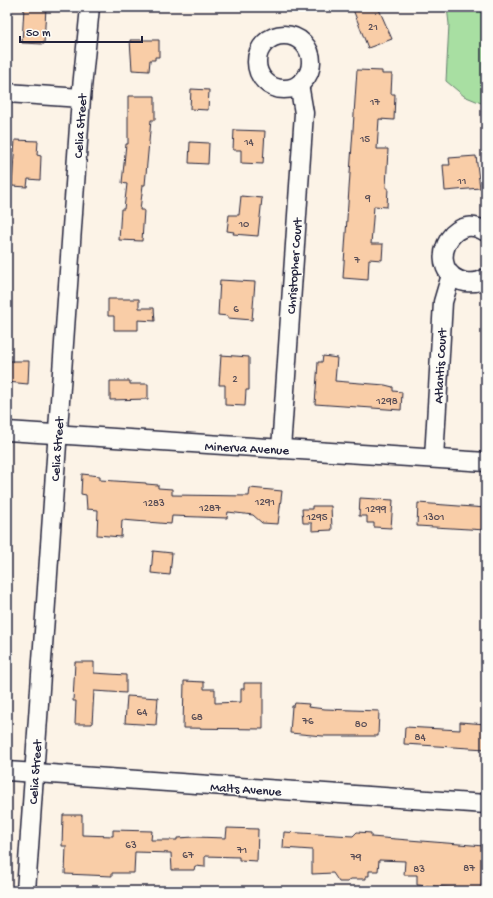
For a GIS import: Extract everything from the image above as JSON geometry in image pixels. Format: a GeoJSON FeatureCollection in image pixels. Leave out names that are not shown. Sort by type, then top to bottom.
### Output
{"type":"FeatureCollection","features":[{"type":"Feature","properties":{"kind":"street","name":"Celia Street"},"geometry":{"type":"LineString","coordinates":[[26,891],[81,98],[90,7]]}},
{"type":"Feature","properties":{"kind":"street","name":"Christopher Court"},"geometry":{"type":"LineString","coordinates":[[281,449],[304,114],[299,84]]}},
{"type":"Feature","properties":{"kind":"street"},"geometry":{"type":"LineString","coordinates":[[7,93],[81,98]]}},
{"type":"Feature","properties":{"kind":"street"},"geometry":{"type":"LineString","coordinates":[[486,232],[471,227],[460,229],[452,235],[445,244],[443,255],[445,265],[451,275],[460,281],[471,283],[482,281],[486,278]]}},
{"type":"Feature","properties":{"kind":"street","name":"Atlantis Court"},"geometry":{"type":"LineString","coordinates":[[434,458],[443,302],[451,275]]}},
{"type":"Feature","properties":{"kind":"street","name":"Minerva Avenue"},"geometry":{"type":"LineString","coordinates":[[7,431],[486,462]]}},
{"type":"Feature","properties":{"kind":"street","name":"Malts Avenue"},"geometry":{"type":"LineString","coordinates":[[7,771],[486,804]]}},
{"type":"Feature","properties":{"kind":"green space"},"geometry":{"type":"Polygon","coordinates":[[[447,7],[486,7],[486,105],[464,96],[446,81],[449,24],[447,7]]]}},
{"type":"Feature","properties":{"kind":"building"},"geometry":{"type":"Polygon","coordinates":[[[24,7],[46,7],[44,44],[22,43],[24,7]]]}},
{"type":"Feature","properties":{"kind":"building"},"geometry":{"type":"Polygon","coordinates":[[[352,7],[378,7],[392,39],[368,48],[352,7]]]}},
{"type":"Feature","properties":{"kind":"building"},"geometry":{"type":"Polygon","coordinates":[[[130,40],[159,40],[159,57],[155,57],[155,60],[150,60],[149,71],[132,70],[130,40]]]}},
{"type":"Feature","properties":{"kind":"building"},"geometry":{"type":"Polygon","coordinates":[[[357,70],[382,71],[382,74],[392,74],[391,94],[395,94],[394,120],[379,119],[377,149],[388,149],[386,188],[388,188],[387,207],[374,206],[371,244],[383,244],[382,260],[369,259],[368,280],[343,278],[357,70]]]}},
{"type":"Feature","properties":{"kind":"building"},"geometry":{"type":"Polygon","coordinates":[[[191,89],[209,90],[208,110],[190,109],[191,89]]]}},
{"type":"Feature","properties":{"kind":"building"},"geometry":{"type":"Polygon","coordinates":[[[128,96],[155,96],[155,120],[151,120],[145,185],[143,185],[140,210],[144,210],[142,241],[119,240],[121,209],[124,209],[127,184],[122,183],[126,144],[128,144],[128,96]]]}},
{"type":"Feature","properties":{"kind":"building"},"geometry":{"type":"Polygon","coordinates":[[[234,130],[265,131],[263,164],[241,163],[241,150],[233,150],[234,130]]]}},
{"type":"Feature","properties":{"kind":"building"},"geometry":{"type":"Polygon","coordinates":[[[15,140],[38,141],[37,155],[41,156],[40,180],[28,179],[27,187],[12,186],[15,140]]]}},
{"type":"Feature","properties":{"kind":"building"},"geometry":{"type":"Polygon","coordinates":[[[190,142],[209,143],[208,164],[189,163],[190,142]]]}},
{"type":"Feature","properties":{"kind":"building"},"geometry":{"type":"Polygon","coordinates":[[[476,156],[480,188],[445,191],[443,165],[450,165],[449,158],[476,156]]]}},
{"type":"Feature","properties":{"kind":"building"},"geometry":{"type":"Polygon","coordinates":[[[241,196],[262,198],[258,236],[233,234],[234,232],[227,231],[229,215],[239,215],[241,196]]]}},
{"type":"Feature","properties":{"kind":"building"},"geometry":{"type":"Polygon","coordinates":[[[220,280],[255,282],[252,320],[228,318],[228,316],[218,315],[220,280]]]}},
{"type":"Feature","properties":{"kind":"building"},"geometry":{"type":"Polygon","coordinates":[[[108,299],[139,299],[139,308],[154,308],[155,321],[138,320],[138,330],[114,330],[114,316],[108,316],[108,299]]]}},
{"type":"Feature","properties":{"kind":"building"},"geometry":{"type":"Polygon","coordinates":[[[221,355],[249,357],[249,390],[246,390],[245,406],[225,405],[225,385],[219,385],[221,355]]]}},
{"type":"Feature","properties":{"kind":"building"},"geometry":{"type":"Polygon","coordinates":[[[323,356],[337,358],[335,381],[385,385],[393,387],[393,391],[402,392],[401,410],[315,404],[318,362],[322,362],[323,356]]]}},
{"type":"Feature","properties":{"kind":"building"},"geometry":{"type":"Polygon","coordinates":[[[7,361],[29,361],[28,384],[7,382],[7,361]]]}},
{"type":"Feature","properties":{"kind":"building"},"geometry":{"type":"Polygon","coordinates":[[[110,381],[130,381],[130,384],[148,384],[148,399],[110,400],[110,381]]]}},
{"type":"Feature","properties":{"kind":"building"},"geometry":{"type":"Polygon","coordinates":[[[82,474],[100,476],[100,480],[158,485],[158,488],[172,489],[172,495],[249,496],[250,488],[282,491],[278,524],[262,523],[253,515],[228,512],[227,518],[172,516],[171,524],[122,520],[121,537],[97,535],[98,510],[87,509],[86,495],[81,494],[82,474]]]}},
{"type":"Feature","properties":{"kind":"building"},"geometry":{"type":"Polygon","coordinates":[[[360,498],[393,500],[391,528],[374,527],[374,523],[367,523],[367,516],[359,516],[360,498]]]}},
{"type":"Feature","properties":{"kind":"building"},"geometry":{"type":"Polygon","coordinates":[[[418,503],[486,508],[486,530],[417,526],[418,503]]]}},
{"type":"Feature","properties":{"kind":"building"},"geometry":{"type":"Polygon","coordinates":[[[312,506],[331,506],[332,530],[312,531],[312,523],[303,523],[302,509],[312,509],[312,506]]]}},
{"type":"Feature","properties":{"kind":"building"},"geometry":{"type":"Polygon","coordinates":[[[153,551],[172,553],[170,575],[151,573],[153,551]]]}},
{"type":"Feature","properties":{"kind":"building"},"geometry":{"type":"Polygon","coordinates":[[[75,662],[94,662],[94,673],[126,675],[126,693],[94,691],[92,724],[75,724],[76,701],[73,701],[75,662]]]}},
{"type":"Feature","properties":{"kind":"building"},"geometry":{"type":"Polygon","coordinates":[[[184,681],[204,682],[204,689],[215,689],[215,703],[241,702],[241,689],[244,689],[244,683],[263,683],[263,729],[183,728],[184,681]]]}},
{"type":"Feature","properties":{"kind":"building"},"geometry":{"type":"Polygon","coordinates":[[[127,696],[158,698],[156,725],[125,723],[127,696]]]}},
{"type":"Feature","properties":{"kind":"building"},"geometry":{"type":"Polygon","coordinates":[[[295,703],[309,704],[308,707],[325,709],[379,711],[378,736],[323,736],[290,733],[292,706],[294,706],[295,703]]]}},
{"type":"Feature","properties":{"kind":"building"},"geometry":{"type":"Polygon","coordinates":[[[460,722],[486,724],[486,749],[404,744],[405,727],[460,730],[460,722]]]}},
{"type":"Feature","properties":{"kind":"building"},"geometry":{"type":"Polygon","coordinates":[[[63,815],[82,815],[82,835],[113,836],[113,830],[152,831],[151,840],[177,840],[177,838],[195,837],[226,838],[227,828],[258,829],[257,861],[239,860],[239,857],[205,856],[205,867],[195,866],[194,870],[172,870],[171,853],[135,852],[134,873],[112,873],[112,876],[65,874],[66,846],[62,846],[63,815]]]}},
{"type":"Feature","properties":{"kind":"building"},"geometry":{"type":"Polygon","coordinates":[[[284,832],[353,836],[357,832],[371,833],[371,837],[484,846],[481,890],[417,885],[417,875],[404,875],[405,861],[379,860],[378,871],[369,871],[369,876],[366,876],[366,879],[351,879],[347,882],[339,882],[333,873],[312,874],[312,850],[283,848],[284,832]]]}}]}
